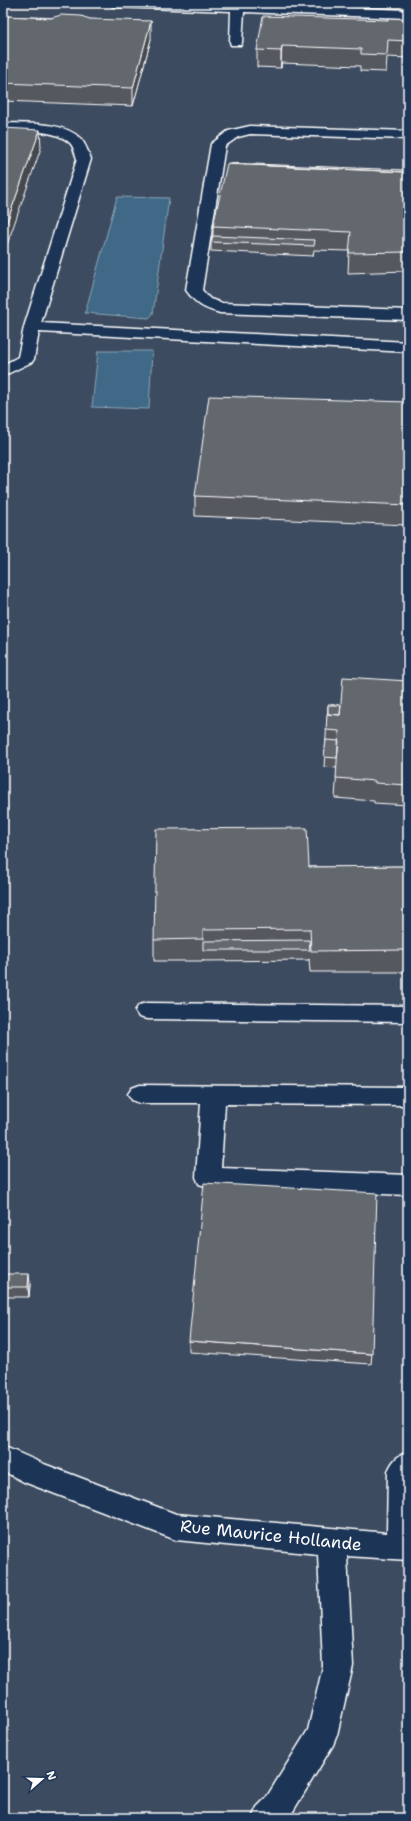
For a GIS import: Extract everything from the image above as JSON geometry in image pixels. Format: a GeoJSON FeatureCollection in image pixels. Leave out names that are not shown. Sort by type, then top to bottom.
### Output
{"type":"FeatureCollection","features":[{"type":"Feature","properties":{"kind":"street"},"geometry":{"type":"LineString","coordinates":[[116,3],[238,7],[335,7],[408,14]]}},
{"type":"Feature","properties":{"kind":"street"},"geometry":{"type":"LineString","coordinates":[[236,42],[238,7]]}},
{"type":"Feature","properties":{"kind":"street"},"geometry":{"type":"LineString","coordinates":[[3,127],[45,128],[59,132],[76,141],[84,159],[32,327],[26,359],[3,371]]}},
{"type":"Feature","properties":{"kind":"street"},"geometry":{"type":"LineString","coordinates":[[408,134],[250,130],[233,134],[218,144],[194,290],[204,302],[220,308],[408,315]]}},
{"type":"Feature","properties":{"kind":"street"},"geometry":{"type":"LineString","coordinates":[[32,327],[408,347]]}},
{"type":"Feature","properties":{"kind":"street"},"geometry":{"type":"LineString","coordinates":[[147,1011],[408,1014]]}},
{"type":"Feature","properties":{"kind":"street"},"geometry":{"type":"LineString","coordinates":[[140,1094],[408,1096]]}},
{"type":"Feature","properties":{"kind":"street"},"geometry":{"type":"LineString","coordinates":[[214,1094],[208,1177],[408,1185]]}},
{"type":"Feature","properties":{"kind":"street","name":"Rue Maurice Hollande"},"geometry":{"type":"LineString","coordinates":[[3,1458],[34,1473],[176,1527],[332,1542],[405,1547]]}},
{"type":"Feature","properties":{"kind":"street"},"geometry":{"type":"LineString","coordinates":[[405,1547],[402,1471],[408,1464]]}},
{"type":"Feature","properties":{"kind":"street"},"geometry":{"type":"LineString","coordinates":[[268,1818],[277,1809],[322,1735],[338,1666],[332,1542]]}},
{"type":"Feature","properties":{"kind":"shaded area"},"geometry":{"type":"Polygon","coordinates":[[[3,3],[408,3],[408,1818],[3,1818],[3,3]]]}},
{"type":"Feature","properties":{"kind":"shaded area"},"geometry":{"type":"Polygon","coordinates":[[[117,197],[169,198],[153,314],[149,318],[85,313],[117,197]]]}},
{"type":"Feature","properties":{"kind":"shaded area"},"geometry":{"type":"Polygon","coordinates":[[[98,351],[152,351],[149,409],[92,407],[98,351]]]}},
{"type":"Feature","properties":{"kind":"building"},"geometry":{"type":"Polygon","coordinates":[[[61,15],[81,16],[90,19],[151,21],[133,88],[3,83],[3,16],[51,18],[61,15]]]}},
{"type":"Feature","properties":{"kind":"building"},"geometry":{"type":"Polygon","coordinates":[[[263,16],[388,20],[388,18],[408,19],[408,41],[388,40],[387,55],[361,54],[361,49],[282,46],[281,51],[257,50],[263,16]]]}},
{"type":"Feature","properties":{"kind":"building"},"geometry":{"type":"Polygon","coordinates":[[[3,128],[40,130],[3,233],[3,128]]]}},
{"type":"Feature","properties":{"kind":"building"},"geometry":{"type":"Polygon","coordinates":[[[408,155],[408,252],[349,253],[351,232],[213,226],[227,164],[406,172],[408,155]]]}},
{"type":"Feature","properties":{"kind":"building"},"geometry":{"type":"Polygon","coordinates":[[[228,163],[407,170],[406,172],[228,163]]]}},
{"type":"Feature","properties":{"kind":"building"},"geometry":{"type":"Polygon","coordinates":[[[213,236],[315,240],[314,246],[211,242],[213,236]]]}},
{"type":"Feature","properties":{"kind":"building"},"geometry":{"type":"Polygon","coordinates":[[[209,396],[408,402],[408,505],[195,496],[209,396]]]}},
{"type":"Feature","properties":{"kind":"building"},"geometry":{"type":"Polygon","coordinates":[[[343,677],[408,681],[408,785],[375,783],[375,781],[336,778],[339,731],[326,730],[327,714],[340,715],[343,677]]]}},
{"type":"Feature","properties":{"kind":"building"},"geometry":{"type":"Polygon","coordinates":[[[328,705],[341,705],[340,715],[328,714],[328,705]]]}},
{"type":"Feature","properties":{"kind":"building"},"geometry":{"type":"Polygon","coordinates":[[[326,740],[339,741],[337,758],[324,757],[326,740]]]}},
{"type":"Feature","properties":{"kind":"building"},"geometry":{"type":"Polygon","coordinates":[[[307,828],[309,867],[408,866],[408,950],[311,951],[310,929],[203,930],[203,939],[154,940],[156,829],[307,828]]]}},
{"type":"Feature","properties":{"kind":"building"},"geometry":{"type":"Polygon","coordinates":[[[309,940],[310,950],[203,950],[203,941],[309,940]]]}},
{"type":"Feature","properties":{"kind":"building"},"geometry":{"type":"Polygon","coordinates":[[[204,1183],[377,1193],[372,1354],[189,1341],[204,1183]]]}},
{"type":"Feature","properties":{"kind":"building"},"geometry":{"type":"Polygon","coordinates":[[[3,1274],[29,1274],[28,1287],[3,1287],[3,1274]]]}}]}
